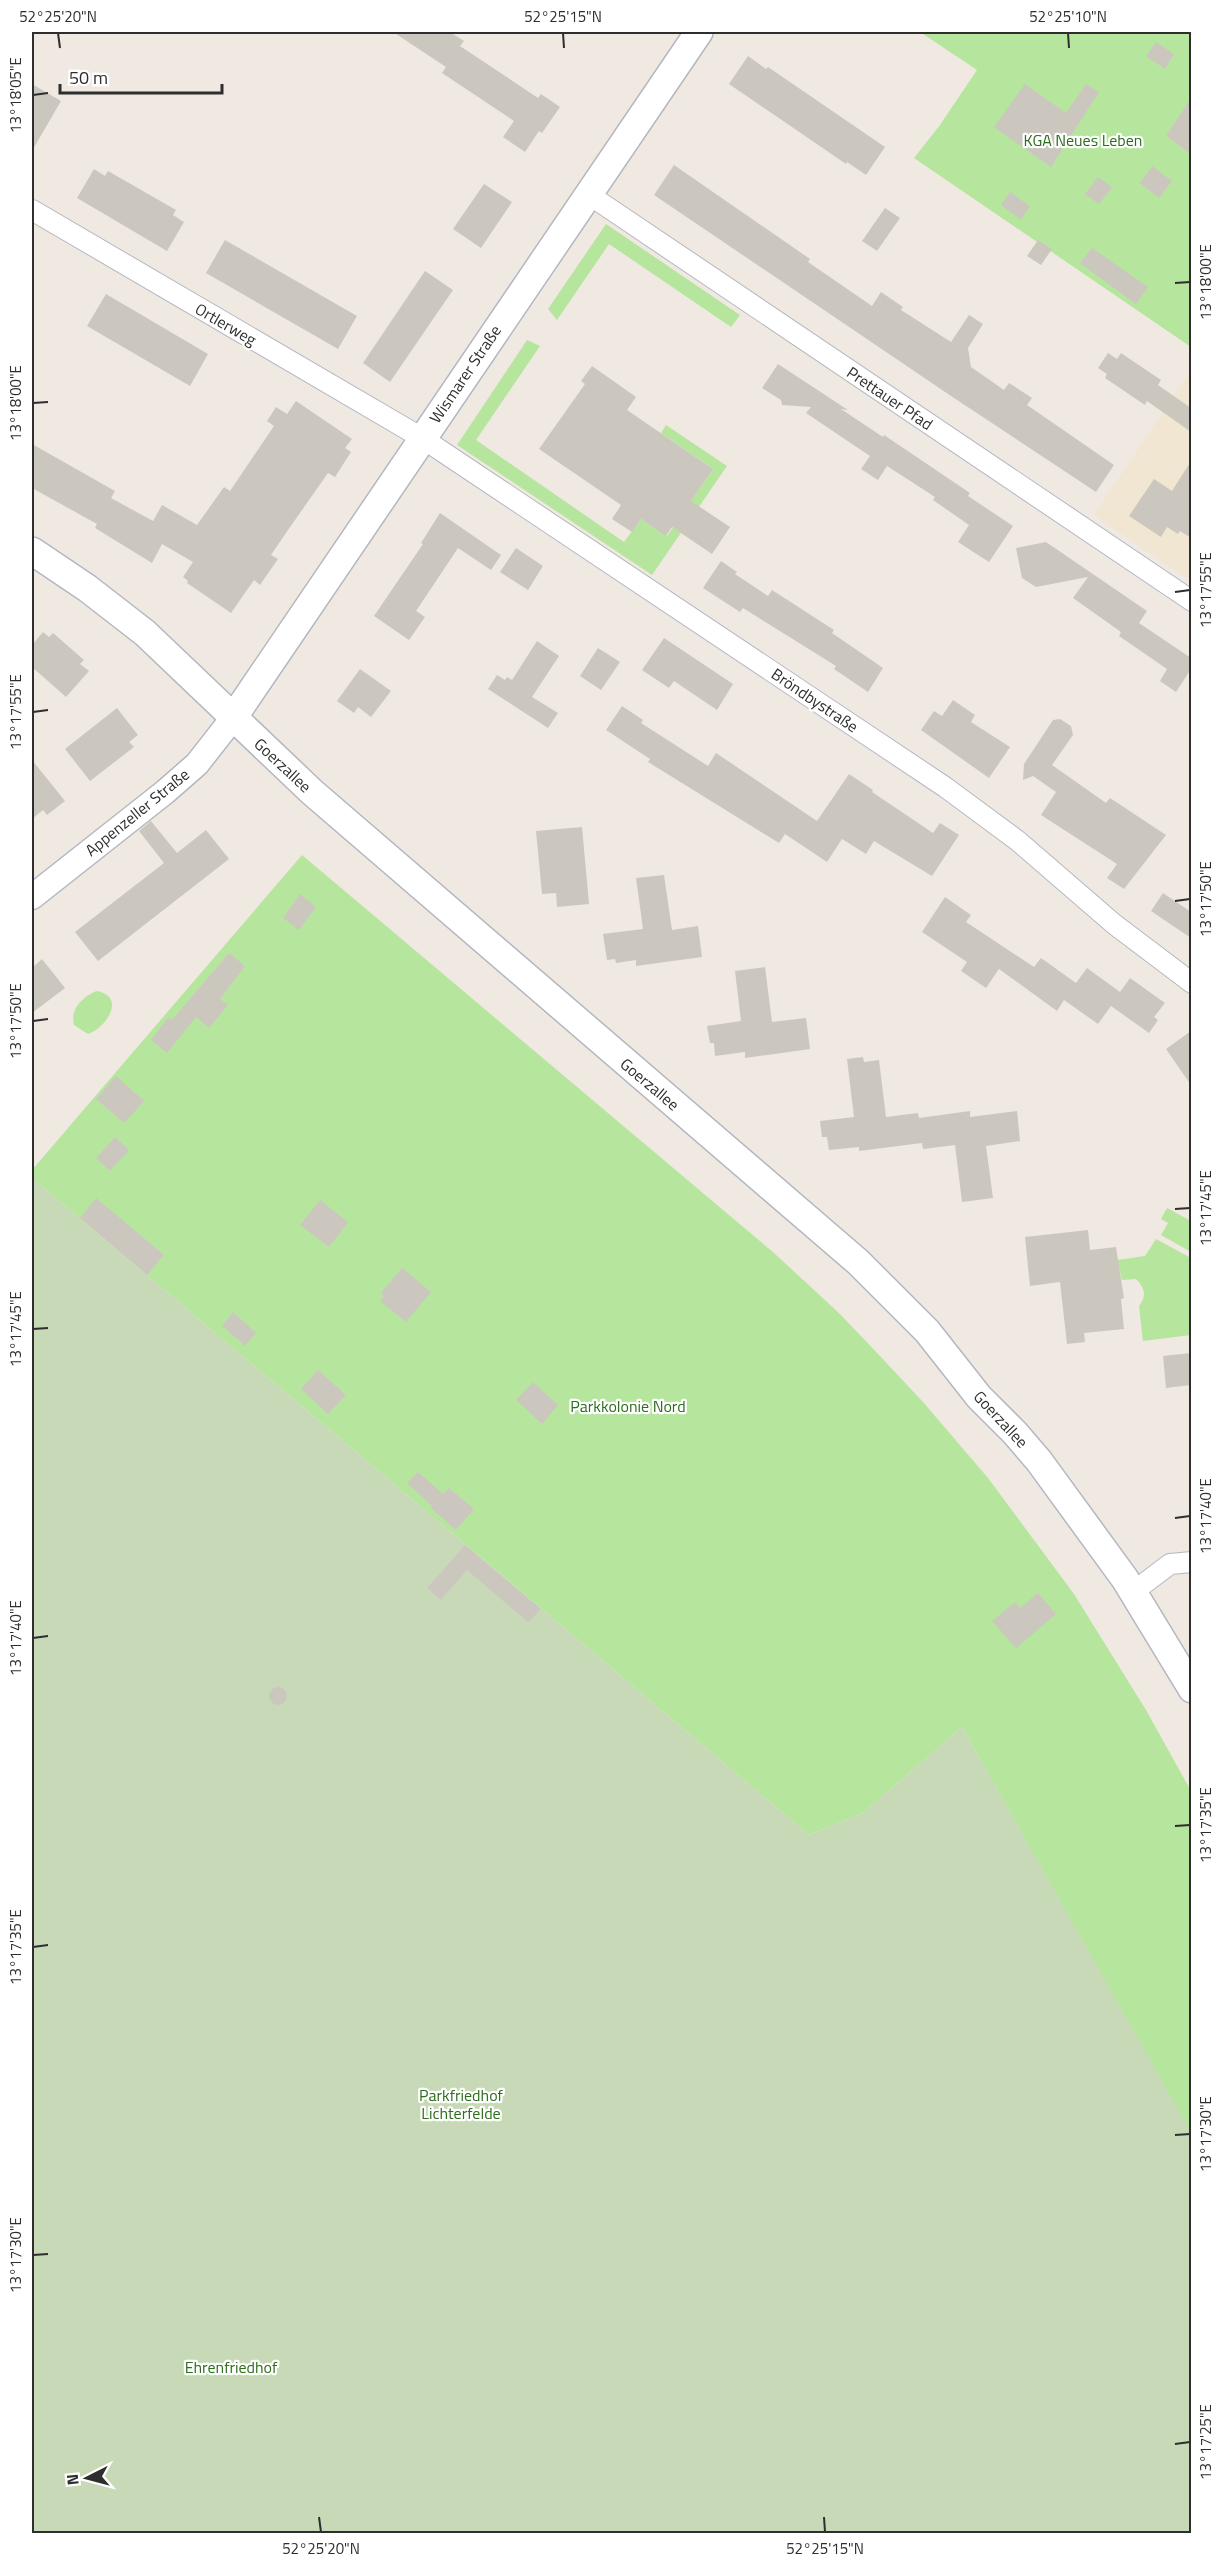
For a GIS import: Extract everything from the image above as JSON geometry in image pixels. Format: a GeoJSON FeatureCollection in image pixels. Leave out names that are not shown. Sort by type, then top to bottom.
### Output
{"type":"FeatureCollection","features":[{"type":"Feature","properties":{"kind":"main road","name":"Wismarer Straße"},"geometry":{"type":"LineString","coordinates":[[233,718],[699,32]]}},
{"type":"Feature","properties":{"kind":"main road","name":"Goerzallee"},"geometry":{"type":"LineString","coordinates":[[32,550],[87,588],[145,633],[233,718],[353,828],[858,1262],[927,1331],[979,1397],[1016,1433],[1081,1517],[1133,1592],[1191,1689]]}},
{"type":"Feature","properties":{"kind":"street","name":"Prettauer Pfad"},"geometry":{"type":"LineString","coordinates":[[588,194],[1191,601]]}},
{"type":"Feature","properties":{"kind":"street","name":"Ortlerweg"},"geometry":{"type":"LineString","coordinates":[[32,210],[422,438]]}},
{"type":"Feature","properties":{"kind":"street","name":"Bröndbystraße"},"geometry":{"type":"LineString","coordinates":[[422,438],[945,787],[1018,841],[1114,924],[1191,983]]}},
{"type":"Feature","properties":{"kind":"street","name":"Appenzeller Straße"},"geometry":{"type":"LineString","coordinates":[[32,897],[197,764],[233,718]]}},
{"type":"Feature","properties":{"kind":"street"},"geometry":{"type":"LineString","coordinates":[[1133,1592],[1170,1564],[1191,1562]]}},
{"type":"Feature","properties":{"kind":"shaded area"},"geometry":{"type":"Polygon","coordinates":[[[1191,371],[1191,581],[1094,515],[1191,371]]]}},
{"type":"Feature","properties":{"kind":"green space","name":"KGA Neues Leben"},"geometry":{"type":"Polygon","coordinates":[[[920,32],[1191,32],[1191,347],[914,158],[940,125],[977,70],[920,32]]]}},
{"type":"Feature","properties":{"kind":"green space"},"geometry":{"type":"Polygon","coordinates":[[[606,224],[740,315],[731,327],[609,244],[557,320],[548,309],[606,224]]]}},
{"type":"Feature","properties":{"kind":"green space"},"geometry":{"type":"Polygon","coordinates":[[[527,340],[540,346],[476,440],[624,542],[641,519],[667,536],[713,469],[661,433],[666,425],[727,466],[652,575],[457,445],[527,340]]]}},
{"type":"Feature","properties":{"kind":"green space","name":"Parkkolonie Nord"},"geometry":{"type":"Polygon","coordinates":[[[302,855],[774,1253],[840,1314],[923,1402],[988,1478],[1074,1594],[1146,1710],[1191,1791],[1191,2134],[962,1727],[863,1813],[809,1835],[32,1178],[32,1170],[302,855]]]}},
{"type":"Feature","properties":{"kind":"green space"},"geometry":{"type":"Polygon","coordinates":[[[97,991],[106,994],[111,999],[112,1006],[107,1019],[101,1026],[88,1034],[74,1025],[74,1014],[79,1004],[87,996],[97,991]]]}},
{"type":"Feature","properties":{"kind":"green space","name":"Parkfriedhof Lichterfelde"},"geometry":{"type":"Polygon","coordinates":[[[32,1178],[809,1835],[863,1813],[962,1727],[1192,2134],[1191,2533],[32,2533],[32,1178]]]}},
{"type":"Feature","properties":{"kind":"green space"},"geometry":{"type":"Polygon","coordinates":[[[1167,1208],[1191,1221],[1191,1252],[1161,1235],[1168,1223],[1161,1219],[1167,1208]]]}},
{"type":"Feature","properties":{"kind":"green space"},"geometry":{"type":"Polygon","coordinates":[[[1156,1239],[1191,1258],[1191,1335],[1143,1341],[1139,1306],[1144,1295],[1143,1289],[1136,1279],[1122,1280],[1117,1260],[1145,1256],[1156,1239]]]}},
{"type":"Feature","properties":{"kind":"building"},"geometry":{"type":"Polygon","coordinates":[[[393,32],[450,32],[464,41],[460,46],[538,98],[541,94],[560,107],[542,133],[539,131],[525,152],[503,137],[514,121],[442,73],[446,67],[393,32]]]}},
{"type":"Feature","properties":{"kind":"building"},"geometry":{"type":"Polygon","coordinates":[[[1156,42],[1174,54],[1165,69],[1146,56],[1156,42]]]}},
{"type":"Feature","properties":{"kind":"building"},"geometry":{"type":"Polygon","coordinates":[[[748,56],[766,69],[768,67],[885,147],[866,175],[847,162],[846,164],[729,84],[748,56]]]}},
{"type":"Feature","properties":{"kind":"building"},"geometry":{"type":"Polygon","coordinates":[[[32,84],[61,101],[32,151],[32,84]]]}},
{"type":"Feature","properties":{"kind":"building"},"geometry":{"type":"Polygon","coordinates":[[[1025,84],[1066,113],[1086,84],[1099,92],[1051,167],[994,127],[1025,84]]]}},
{"type":"Feature","properties":{"kind":"building"},"geometry":{"type":"Polygon","coordinates":[[[1191,98],[1191,154],[1166,136],[1191,98]]]}},
{"type":"Feature","properties":{"kind":"building"},"geometry":{"type":"Polygon","coordinates":[[[674,165],[810,259],[808,262],[872,306],[881,292],[903,307],[901,310],[951,342],[969,315],[983,324],[968,348],[971,367],[1004,390],[1009,383],[1032,398],[1027,405],[1114,465],[1096,492],[654,195],[674,165]]]}},
{"type":"Feature","properties":{"kind":"building"},"geometry":{"type":"Polygon","coordinates":[[[1152,166],[1172,181],[1159,198],[1140,183],[1152,166]]]}},
{"type":"Feature","properties":{"kind":"building"},"geometry":{"type":"Polygon","coordinates":[[[94,169],[105,176],[108,171],[176,210],[173,215],[184,222],[167,251],[77,198],[94,169]]]}},
{"type":"Feature","properties":{"kind":"building"},"geometry":{"type":"Polygon","coordinates":[[[1098,177],[1112,187],[1099,204],[1085,194],[1098,177]]]}},
{"type":"Feature","properties":{"kind":"building"},"geometry":{"type":"Polygon","coordinates":[[[484,184],[512,202],[481,248],[453,229],[484,184]]]}},
{"type":"Feature","properties":{"kind":"building"},"geometry":{"type":"Polygon","coordinates":[[[1010,192],[1030,206],[1021,220],[1001,205],[1010,192]]]}},
{"type":"Feature","properties":{"kind":"building"},"geometry":{"type":"Polygon","coordinates":[[[885,208],[900,218],[877,251],[862,241],[885,208]]]}},
{"type":"Feature","properties":{"kind":"building"},"geometry":{"type":"Polygon","coordinates":[[[225,240],[357,316],[338,349],[206,273],[225,240]]]}},
{"type":"Feature","properties":{"kind":"building"},"geometry":{"type":"Polygon","coordinates":[[[1038,240],[1052,249],[1041,265],[1027,256],[1038,240]]]}},
{"type":"Feature","properties":{"kind":"building"},"geometry":{"type":"Polygon","coordinates":[[[1092,248],[1148,287],[1136,304],[1080,263],[1092,248]]]}},
{"type":"Feature","properties":{"kind":"building"},"geometry":{"type":"Polygon","coordinates":[[[425,271],[453,290],[390,382],[363,363],[425,271]]]}},
{"type":"Feature","properties":{"kind":"building"},"geometry":{"type":"Polygon","coordinates":[[[106,294],[208,354],[190,386],[87,326],[106,294]]]}},
{"type":"Feature","properties":{"kind":"building"},"geometry":{"type":"Polygon","coordinates":[[[1108,353],[1117,359],[1121,353],[1161,380],[1158,385],[1191,408],[1191,432],[1147,401],[1145,405],[1105,378],[1107,374],[1098,368],[1108,353]]]}},
{"type":"Feature","properties":{"kind":"building"},"geometry":{"type":"Polygon","coordinates":[[[778,364],[848,410],[841,409],[970,493],[968,496],[1013,526],[989,562],[958,542],[969,525],[933,500],[935,497],[887,466],[878,480],[861,469],[870,456],[806,413],[811,407],[782,405],[781,400],[762,388],[778,364]]]}},
{"type":"Feature","properties":{"kind":"building"},"geometry":{"type":"Polygon","coordinates":[[[592,366],[636,397],[627,410],[713,469],[691,501],[730,527],[712,554],[672,527],[666,536],[641,519],[632,532],[612,519],[621,505],[539,449],[585,384],[581,381],[592,366]]]}},
{"type":"Feature","properties":{"kind":"building"},"geometry":{"type":"Polygon","coordinates":[[[296,401],[352,439],[345,448],[351,452],[335,477],[328,473],[288,530],[271,555],[278,559],[260,585],[254,580],[231,613],[187,583],[188,581],[183,577],[193,562],[162,544],[152,563],[95,528],[97,524],[32,488],[32,444],[115,491],[111,498],[153,521],[162,505],[197,525],[224,487],[230,491],[274,426],[267,421],[276,407],[287,414],[296,401]]]}},
{"type":"Feature","properties":{"kind":"building"},"geometry":{"type":"Polygon","coordinates":[[[1191,461],[1191,538],[1167,527],[1161,537],[1129,516],[1154,479],[1172,491],[1191,461]]]}},
{"type":"Feature","properties":{"kind":"building"},"geometry":{"type":"Polygon","coordinates":[[[440,513],[501,555],[491,570],[458,548],[416,611],[425,617],[409,640],[374,616],[423,544],[421,543],[440,513]]]}},
{"type":"Feature","properties":{"kind":"building"},"geometry":{"type":"Polygon","coordinates":[[[1046,542],[1147,611],[1139,623],[1191,658],[1191,669],[1176,692],[1160,681],[1167,669],[1119,636],[1121,632],[1073,598],[1088,577],[1036,587],[1022,578],[1016,548],[1046,542]]]}},
{"type":"Feature","properties":{"kind":"building"},"geometry":{"type":"Polygon","coordinates":[[[516,548],[543,566],[528,590],[500,572],[516,548]]]}},
{"type":"Feature","properties":{"kind":"building"},"geometry":{"type":"Polygon","coordinates":[[[721,561],[737,572],[735,574],[768,596],[772,590],[834,630],[832,633],[883,668],[868,692],[834,669],[836,666],[743,608],[740,612],[703,588],[721,561]]]}},
{"type":"Feature","properties":{"kind":"building"},"geometry":{"type":"Polygon","coordinates":[[[43,632],[49,637],[53,633],[84,660],[80,664],[89,671],[66,697],[32,667],[32,645],[43,632]]]}},
{"type":"Feature","properties":{"kind":"building"},"geometry":{"type":"Polygon","coordinates":[[[664,638],[733,684],[717,710],[674,681],[669,688],[642,670],[664,638]]]}},
{"type":"Feature","properties":{"kind":"building"},"geometry":{"type":"Polygon","coordinates":[[[537,641],[559,656],[532,697],[558,713],[548,728],[488,689],[497,675],[505,680],[507,677],[512,680],[537,641]]]}},
{"type":"Feature","properties":{"kind":"building"},"geometry":{"type":"Polygon","coordinates":[[[598,648],[620,662],[601,690],[580,676],[598,648]]]}},
{"type":"Feature","properties":{"kind":"building"},"geometry":{"type":"Polygon","coordinates":[[[360,669],[391,691],[371,717],[358,707],[354,713],[337,701],[360,669]]]}},
{"type":"Feature","properties":{"kind":"building"},"geometry":{"type":"Polygon","coordinates":[[[953,700],[975,715],[971,722],[1010,747],[989,778],[921,730],[934,711],[942,716],[953,700]]]}},
{"type":"Feature","properties":{"kind":"building"},"geometry":{"type":"Polygon","coordinates":[[[622,706],[643,720],[641,723],[708,766],[716,753],[817,821],[849,774],[933,833],[940,823],[959,835],[932,876],[874,841],[866,854],[842,839],[827,862],[785,834],[779,843],[648,762],[650,759],[606,730],[622,706]]]}},
{"type":"Feature","properties":{"kind":"building"},"geometry":{"type":"Polygon","coordinates":[[[117,708],[138,735],[129,742],[134,747],[90,781],[65,749],[117,708]]]}},
{"type":"Feature","properties":{"kind":"building"},"geometry":{"type":"Polygon","coordinates":[[[1060,719],[1071,726],[1073,735],[1052,765],[1106,803],[1110,798],[1166,835],[1124,889],[1107,878],[1117,864],[1041,815],[1056,792],[1033,776],[1023,780],[1024,764],[1053,720],[1060,719]]]}},
{"type":"Feature","properties":{"kind":"building"},"geometry":{"type":"Polygon","coordinates":[[[32,760],[65,801],[47,815],[43,810],[32,819],[32,760]]]}},
{"type":"Feature","properties":{"kind":"building"},"geometry":{"type":"Polygon","coordinates":[[[151,821],[177,853],[206,830],[229,859],[98,961],[75,932],[164,863],[139,831],[151,821]]]}},
{"type":"Feature","properties":{"kind":"building"},"geometry":{"type":"Polygon","coordinates":[[[582,827],[589,904],[557,907],[556,893],[542,894],[536,831],[582,827]]]}},
{"type":"Feature","properties":{"kind":"building"},"geometry":{"type":"Polygon","coordinates":[[[664,875],[672,930],[698,926],[702,957],[636,966],[636,960],[616,963],[615,959],[607,960],[603,934],[643,929],[636,878],[664,875]]]}},
{"type":"Feature","properties":{"kind":"building"},"geometry":{"type":"Polygon","coordinates":[[[1163,893],[1191,912],[1191,938],[1151,911],[1163,893]]]}},
{"type":"Feature","properties":{"kind":"building"},"geometry":{"type":"Polygon","coordinates":[[[300,894],[316,907],[299,930],[283,918],[300,894]]]}},
{"type":"Feature","properties":{"kind":"building"},"geometry":{"type":"Polygon","coordinates":[[[945,897],[971,915],[966,922],[1034,967],[1041,958],[1076,983],[1087,968],[1120,992],[1130,978],[1165,1003],[1154,1017],[1158,1020],[1149,1033],[1111,1006],[1098,1024],[1064,1000],[1057,1011],[999,969],[986,988],[961,971],[967,962],[922,932],[945,897]]]}},
{"type":"Feature","properties":{"kind":"building"},"geometry":{"type":"Polygon","coordinates":[[[229,953],[245,966],[220,999],[228,1005],[209,1028],[196,1017],[167,1053],[151,1040],[168,1018],[172,1020],[229,953]]]}},
{"type":"Feature","properties":{"kind":"building"},"geometry":{"type":"Polygon","coordinates":[[[42,959],[65,988],[32,1013],[32,968],[42,959]]]}},
{"type":"Feature","properties":{"kind":"building"},"geometry":{"type":"Polygon","coordinates":[[[765,967],[772,1022],[806,1018],[810,1049],[745,1058],[745,1052],[715,1056],[714,1043],[710,1043],[707,1026],[741,1021],[735,971],[765,967]]]}},
{"type":"Feature","properties":{"kind":"building"},"geometry":{"type":"Polygon","coordinates":[[[1191,1031],[1191,1085],[1166,1049],[1191,1031]]]}},
{"type":"Feature","properties":{"kind":"building"},"geometry":{"type":"Polygon","coordinates":[[[863,1057],[864,1062],[879,1060],[886,1117],[918,1113],[919,1118],[970,1111],[970,1117],[1017,1111],[1020,1141],[986,1146],[993,1198],[962,1202],[955,1145],[923,1149],[922,1143],[859,1151],[859,1147],[829,1150],[827,1137],[822,1137],[820,1121],[854,1117],[847,1059],[863,1057]]]}},
{"type":"Feature","properties":{"kind":"building"},"geometry":{"type":"Polygon","coordinates":[[[116,1076],[144,1101],[124,1123],[96,1099],[116,1076]]]}},
{"type":"Feature","properties":{"kind":"building"},"geometry":{"type":"Polygon","coordinates":[[[115,1137],[129,1150],[110,1171],[96,1158],[115,1137]]]}},
{"type":"Feature","properties":{"kind":"building"},"geometry":{"type":"Polygon","coordinates":[[[96,1198],[164,1255],[147,1275],[80,1218],[96,1198]]]}},
{"type":"Feature","properties":{"kind":"building"},"geometry":{"type":"Polygon","coordinates":[[[320,1200],[348,1222],[329,1247],[300,1225],[320,1200]]]}},
{"type":"Feature","properties":{"kind":"building"},"geometry":{"type":"Polygon","coordinates":[[[1088,1230],[1090,1250],[1116,1247],[1124,1298],[1121,1299],[1124,1329],[1084,1333],[1085,1342],[1067,1344],[1060,1282],[1030,1286],[1025,1237],[1088,1230]]]}},
{"type":"Feature","properties":{"kind":"building"},"geometry":{"type":"Polygon","coordinates":[[[402,1268],[431,1292],[406,1322],[380,1301],[384,1296],[381,1293],[402,1268]]]}},
{"type":"Feature","properties":{"kind":"building"},"geometry":{"type":"Polygon","coordinates":[[[233,1312],[256,1333],[245,1346],[222,1326],[233,1312]]]}},
{"type":"Feature","properties":{"kind":"building"},"geometry":{"type":"Polygon","coordinates":[[[1191,1353],[1191,1385],[1166,1388],[1163,1356],[1191,1353]]]}},
{"type":"Feature","properties":{"kind":"building"},"geometry":{"type":"Polygon","coordinates":[[[318,1370],[346,1395],[328,1414],[301,1389],[318,1370]]]}},
{"type":"Feature","properties":{"kind":"building"},"geometry":{"type":"Polygon","coordinates":[[[533,1382],[558,1405],[542,1424],[516,1400],[533,1382]]]}},
{"type":"Feature","properties":{"kind":"building"},"geometry":{"type":"Polygon","coordinates":[[[418,1472],[443,1494],[449,1488],[474,1509],[456,1530],[407,1483],[418,1472]]]}},
{"type":"Feature","properties":{"kind":"building"},"geometry":{"type":"Polygon","coordinates":[[[465,1545],[541,1609],[528,1622],[467,1570],[441,1600],[427,1588],[465,1545]]]}},
{"type":"Feature","properties":{"kind":"building"},"geometry":{"type":"Polygon","coordinates":[[[1038,1593],[1056,1614],[1016,1648],[992,1621],[1015,1602],[1020,1608],[1038,1593]]]}},
{"type":"Feature","properties":{"kind":"building"},"geometry":{"type":"Polygon","coordinates":[[[278,1687],[284,1690],[287,1696],[284,1702],[278,1705],[272,1702],[269,1696],[272,1690],[278,1687]]]}},
{"type":"Feature","properties":{"kind":"park label","name":"Ehrenfriedhof"},"geometry":{"type":"Point","coordinates":[231,2367]}}]}
